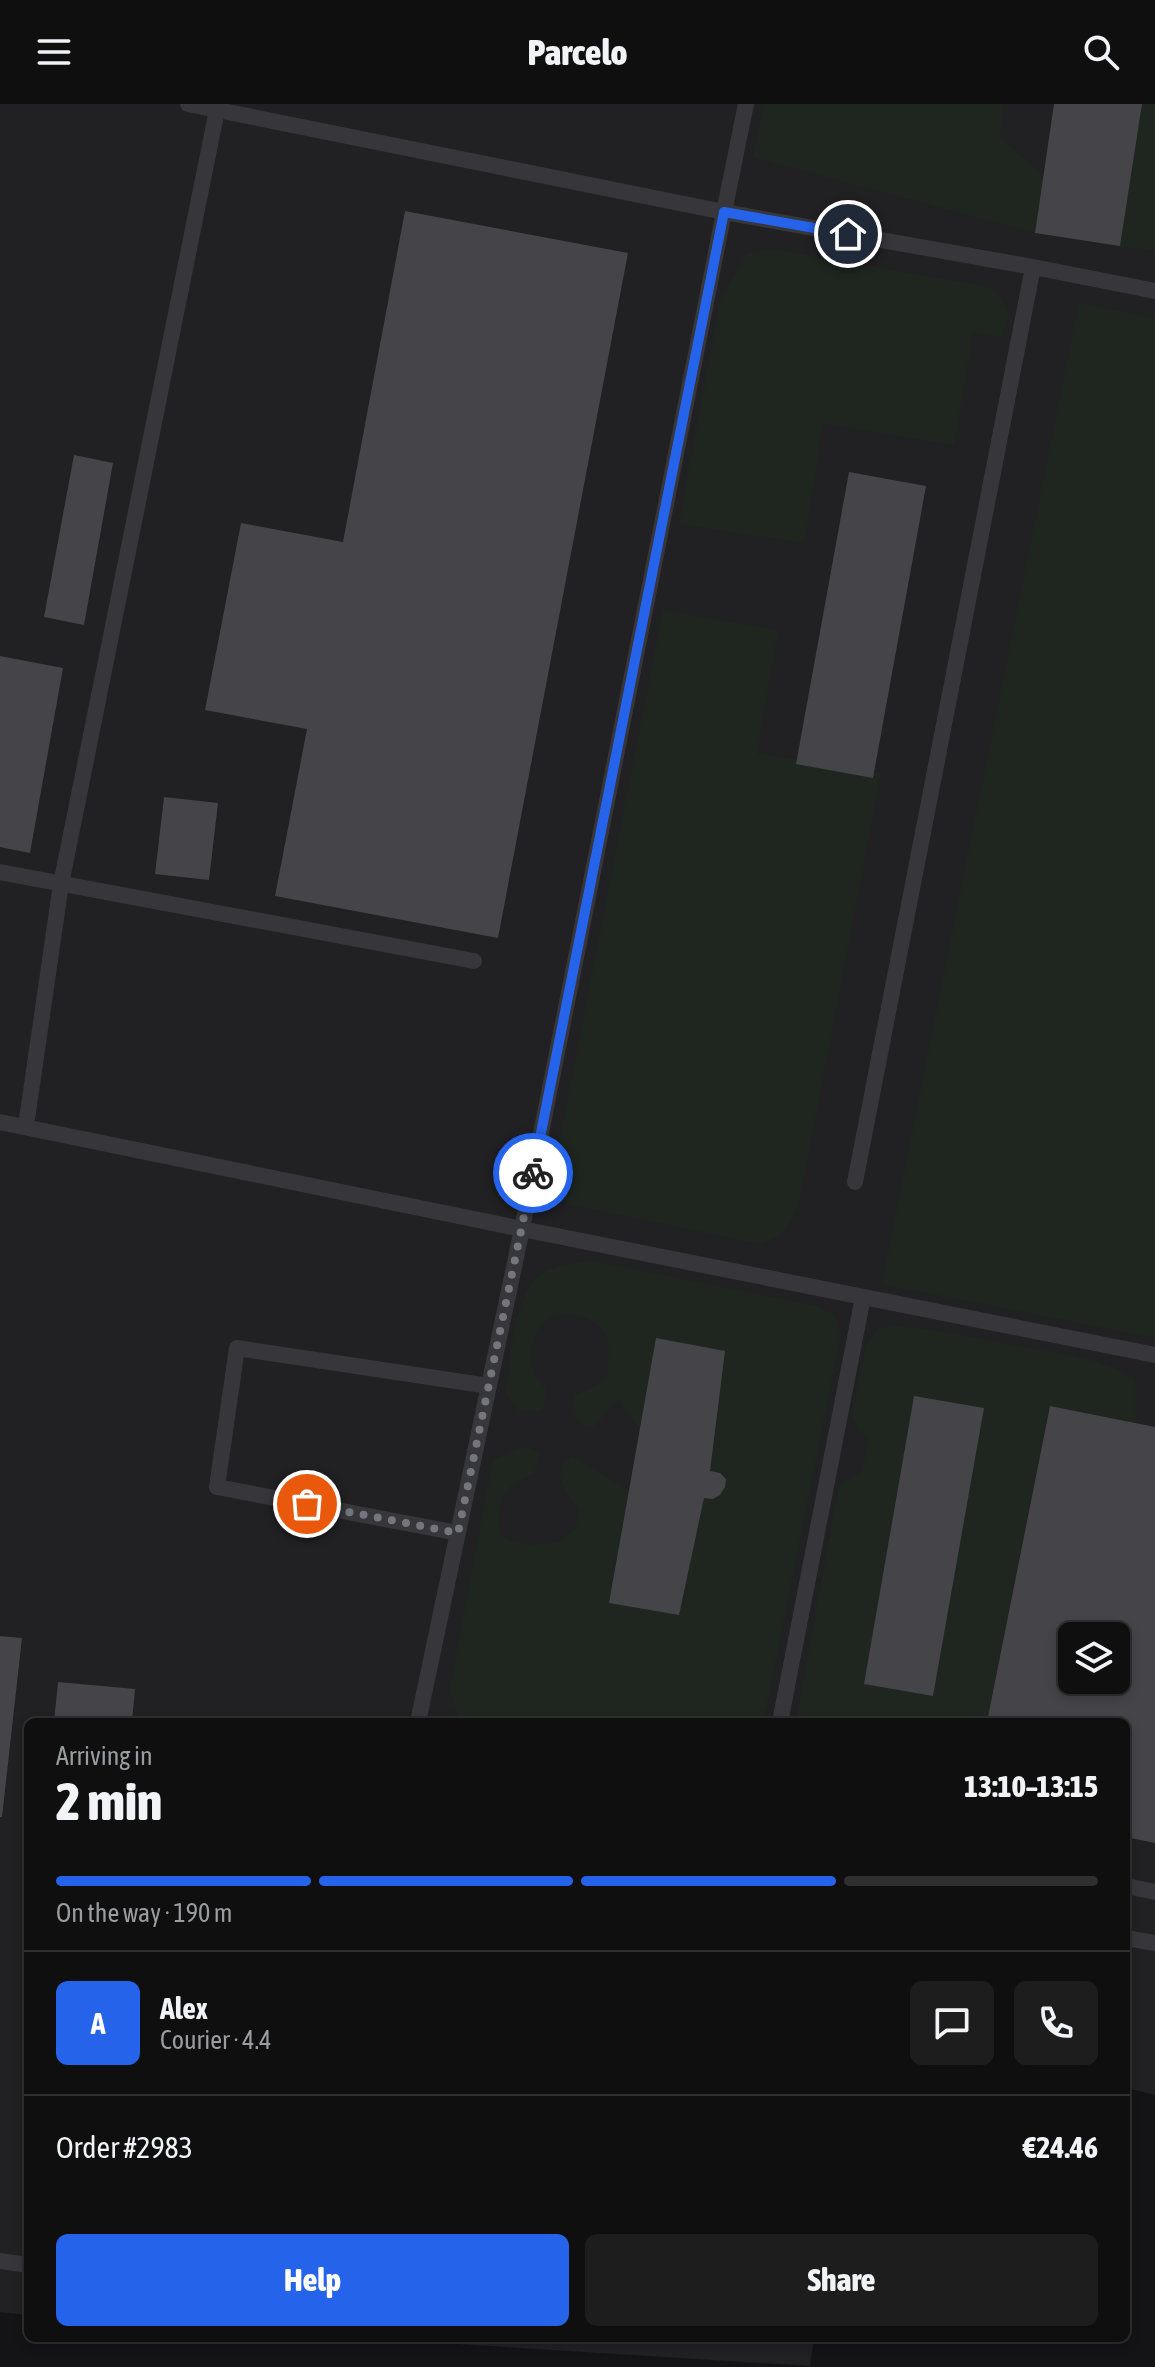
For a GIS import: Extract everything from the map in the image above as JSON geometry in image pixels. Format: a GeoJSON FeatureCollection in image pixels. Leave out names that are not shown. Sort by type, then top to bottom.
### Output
{"type":"FeatureCollection","features":[{"type":"Feature","properties":{"kind":"lane"},"geometry":{"type":"LineString","coordinates":[[188,104],[217,110],[266,112],[724,212],[1155,291]]}},
{"type":"Feature","properties":{"kind":"lane"},"geometry":{"type":"LineString","coordinates":[[419,1718],[522,1229],[746,104]]}},
{"type":"Feature","properties":{"kind":"lane"},"geometry":{"type":"LineString","coordinates":[[26,1126],[61,884],[217,110]]}},
{"type":"Feature","properties":{"kind":"lane"},"geometry":{"type":"LineString","coordinates":[[855,1182],[1033,267]]}},
{"type":"Feature","properties":{"kind":"lane"},"geometry":{"type":"LineString","coordinates":[[0,872],[474,961]]}},
{"type":"Feature","properties":{"kind":"lane"},"geometry":{"type":"LineString","coordinates":[[0,1122],[1155,1355]]}},
{"type":"Feature","properties":{"kind":"lane"},"geometry":{"type":"LineString","coordinates":[[781,1718],[863,1297]]}},
{"type":"Feature","properties":{"kind":"lane"},"geometry":{"type":"LineString","coordinates":[[458,1533],[217,1487],[237,1348],[489,1386]]}},
{"type":"Feature","properties":{"kind":"lane"},"geometry":{"type":"LineString","coordinates":[[1130,1887],[1155,1892]]}},
{"type":"Feature","properties":{"kind":"lane"},"geometry":{"type":"LineString","coordinates":[[1130,1939],[1155,1943]]}},
{"type":"Feature","properties":{"kind":"lane"},"geometry":{"type":"LineString","coordinates":[[0,2261],[24,2264]]}},
{"type":"Feature","properties":{"kind":"shaded area"},"geometry":{"type":"Polygon","coordinates":[[[0,104],[1155,104],[1155,2095],[1130,2089],[1130,1718],[24,1718],[24,2315],[0,2312],[0,104]]]}},
{"type":"Feature","properties":{"kind":"shaded area"},"geometry":{"type":"Polygon","coordinates":[[[764,104],[1004,104],[1000,138],[1044,176],[1035,233],[753,157],[764,104]]]}},
{"type":"Feature","properties":{"kind":"shaded area"},"geometry":{"type":"Polygon","coordinates":[[[1142,104],[1155,104],[1155,251],[1120,246],[1142,104]]]}},
{"type":"Feature","properties":{"kind":"shaded area"},"geometry":{"type":"Polygon","coordinates":[[[774,249],[989,287],[1000,296],[1009,315],[1001,338],[973,332],[954,445],[823,423],[804,543],[679,524],[721,298],[747,254],[774,249]]]}},
{"type":"Feature","properties":{"kind":"shaded area"},"geometry":{"type":"Polygon","coordinates":[[[1079,303],[1155,318],[1155,1338],[882,1284],[1079,303]]]}},
{"type":"Feature","properties":{"kind":"shaded area"},"geometry":{"type":"Polygon","coordinates":[[[663,610],[778,630],[757,753],[881,773],[800,1198],[787,1227],[776,1237],[760,1244],[563,1203],[556,1160],[663,610]]]}},
{"type":"Feature","properties":{"kind":"shaded area"},"geometry":{"type":"Polygon","coordinates":[[[594,1261],[816,1306],[835,1315],[840,1338],[764,1718],[458,1717],[450,1689],[493,1460],[523,1448],[539,1454],[534,1473],[511,1486],[501,1498],[498,1524],[502,1536],[512,1541],[535,1545],[561,1541],[576,1528],[580,1510],[562,1483],[561,1476],[561,1469],[572,1456],[629,1491],[640,1431],[618,1400],[594,1426],[583,1426],[571,1412],[575,1396],[607,1376],[609,1354],[607,1338],[601,1327],[580,1316],[556,1316],[544,1322],[534,1340],[531,1361],[533,1372],[547,1393],[542,1411],[519,1411],[506,1393],[515,1330],[524,1298],[540,1275],[566,1265],[594,1261]]]}},
{"type":"Feature","properties":{"kind":"shaded area"},"geometry":{"type":"Polygon","coordinates":[[[893,1325],[1070,1356],[1097,1362],[1135,1379],[1136,1423],[1050,1406],[988,1718],[797,1718],[839,1485],[862,1471],[869,1437],[860,1431],[851,1416],[866,1346],[877,1329],[893,1325]]]}},
{"type":"Feature","properties":{"kind":"shaded area"},"geometry":{"type":"Polygon","coordinates":[[[423,2342],[813,2342],[810,2366],[423,2342]]]}},
{"type":"Feature","properties":{"kind":"building"},"geometry":{"type":"Polygon","coordinates":[[[1054,104],[1142,104],[1120,246],[1035,233],[1054,104]]]}},
{"type":"Feature","properties":{"kind":"building"},"geometry":{"type":"Polygon","coordinates":[[[405,211],[628,253],[498,938],[275,896],[307,729],[205,710],[241,523],[343,542],[405,211]]]}},
{"type":"Feature","properties":{"kind":"building"},"geometry":{"type":"Polygon","coordinates":[[[74,455],[113,463],[84,625],[44,617],[74,455]]]}},
{"type":"Feature","properties":{"kind":"building"},"geometry":{"type":"Polygon","coordinates":[[[849,472],[926,486],[873,778],[796,764],[849,472]]]}},
{"type":"Feature","properties":{"kind":"building"},"geometry":{"type":"Polygon","coordinates":[[[0,656],[63,668],[30,853],[0,847],[0,656]]]}},
{"type":"Feature","properties":{"kind":"building"},"geometry":{"type":"Polygon","coordinates":[[[164,797],[218,803],[209,880],[155,874],[164,797]]]}},
{"type":"Feature","properties":{"kind":"building"},"geometry":{"type":"Polygon","coordinates":[[[656,1338],[725,1351],[710,1471],[720,1473],[726,1479],[725,1487],[713,1499],[704,1498],[679,1615],[609,1603],[656,1338]]]}},
{"type":"Feature","properties":{"kind":"building"},"geometry":{"type":"Polygon","coordinates":[[[914,1396],[984,1408],[933,1696],[864,1684],[914,1396]]]}},
{"type":"Feature","properties":{"kind":"building"},"geometry":{"type":"Polygon","coordinates":[[[1050,1406],[1155,1427],[1155,1843],[1130,1838],[1130,1718],[988,1718],[1050,1406]]]}},
{"type":"Feature","properties":{"kind":"building"},"geometry":{"type":"Polygon","coordinates":[[[0,1636],[22,1638],[2,1817],[0,1817],[0,1636]]]}},
{"type":"Feature","properties":{"kind":"building"},"geometry":{"type":"Polygon","coordinates":[[[58,1682],[135,1689],[132,1718],[54,1718],[58,1682]]]}},
{"type":"Feature","properties":{"kind":"way so far"},"geometry":{"type":"LineString","coordinates":[[307,1504],[458,1533],[533,1173]]}},
{"type":"Feature","properties":{"kind":"route"},"geometry":{"type":"LineString","coordinates":[[533,1173],[724,212],[848,234]]}}]}
